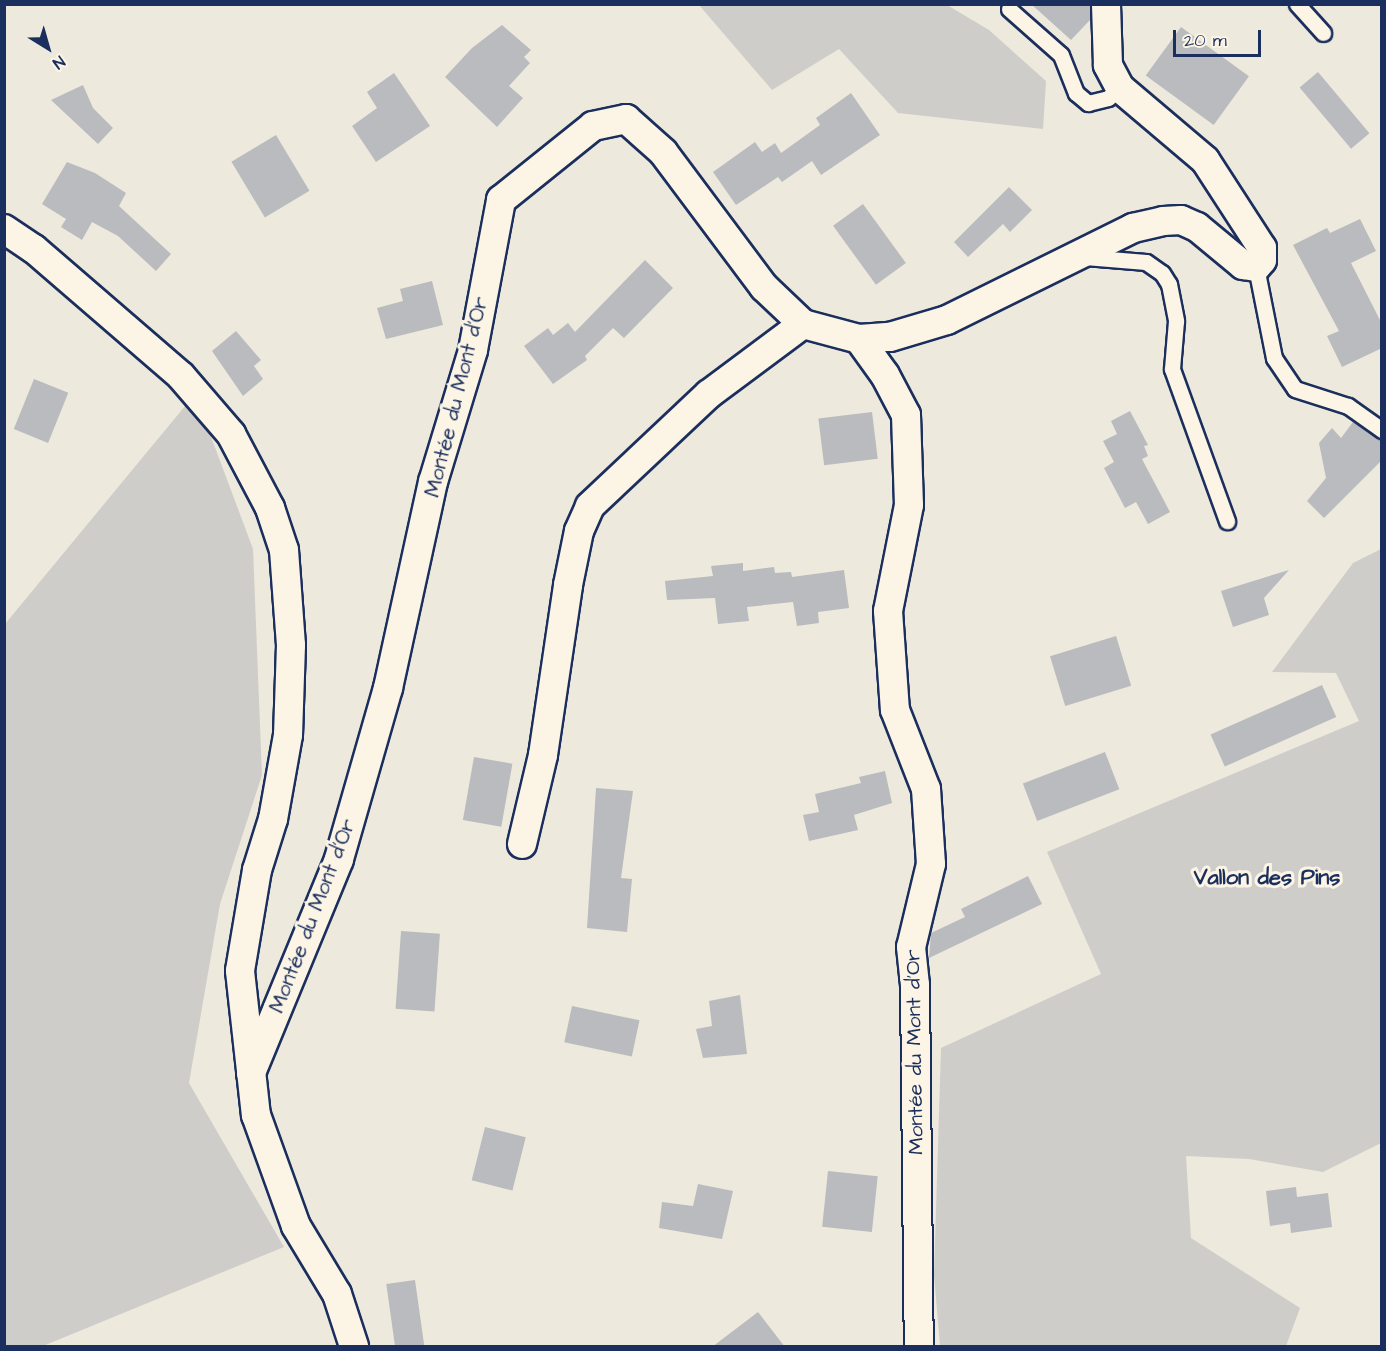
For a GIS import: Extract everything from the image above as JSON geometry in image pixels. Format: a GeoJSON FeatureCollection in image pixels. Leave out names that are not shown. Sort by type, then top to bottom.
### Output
{"type":"FeatureCollection","features":[{"type":"Feature","properties":{"kind":"street"},"geometry":{"type":"LineString","coordinates":[[859,339],[890,337],[946,320],[1133,228],[1181,220],[1197,227],[1243,265],[1256,267],[1262,260],[1262,248],[1205,160],[1120,88],[1108,65],[1106,4]]}},
{"type":"Feature","properties":{"kind":"street","name":"Montée du Mont d'Or"},"geometry":{"type":"LineString","coordinates":[[251,1073],[346,836],[405,620],[434,482],[473,350],[501,200],[592,126],[626,118],[663,152],[764,287],[803,324],[859,339],[885,375],[906,415],[909,506],[888,611],[895,710],[926,789],[931,864],[911,947],[915,985],[919,1347]]}},
{"type":"Feature","properties":{"kind":"street"},"geometry":{"type":"LineString","coordinates":[[4,229],[34,249],[188,384],[231,434],[270,508],[284,550],[291,645],[288,735],[273,819],[257,870],[240,971],[256,1115],[296,1226],[337,1294],[354,1347]]}},
{"type":"Feature","properties":{"kind":"street"},"geometry":{"type":"LineString","coordinates":[[522,844],[543,755],[568,585],[579,531],[590,506],[709,394],[803,324]]}},
{"type":"Feature","properties":{"kind":"lane"},"geometry":{"type":"LineString","coordinates":[[1297,4],[1323,33]]}},
{"type":"Feature","properties":{"kind":"lane"},"geometry":{"type":"LineString","coordinates":[[1009,9],[1061,55],[1076,93],[1088,103],[1108,99],[1120,88]]}},
{"type":"Feature","properties":{"kind":"lane"},"geometry":{"type":"LineString","coordinates":[[1076,256],[1146,262],[1162,273],[1169,284],[1176,321],[1172,369],[1227,521]]}},
{"type":"Feature","properties":{"kind":"lane"},"geometry":{"type":"LineString","coordinates":[[1256,267],[1274,358],[1295,389],[1348,406],[1382,430]]}},
{"type":"Feature","properties":{"kind":"shaded area"},"geometry":{"type":"Polygon","coordinates":[[[699,5],[947,5],[989,30],[1046,81],[1043,129],[898,113],[839,49],[772,90],[699,5]]]}},
{"type":"Feature","properties":{"kind":"shaded area"},"geometry":{"type":"Polygon","coordinates":[[[195,394],[253,549],[262,775],[220,904],[189,1083],[284,1247],[43,1346],[5,1346],[5,624],[195,394]]]}},
{"type":"Feature","properties":{"kind":"shaded area"},"geometry":{"type":"Polygon","coordinates":[[[1381,549],[1381,1143],[1323,1172],[1249,1159],[1186,1156],[1191,1238],[1300,1308],[1286,1346],[940,1346],[934,1275],[941,1048],[1101,974],[1047,852],[1359,721],[1336,673],[1272,672],[1353,563],[1381,549]]]}},
{"type":"Feature","properties":{"kind":"building"},"geometry":{"type":"Polygon","coordinates":[[[1031,4],[1090,4],[1090,20],[1071,40],[1031,4]]]}},
{"type":"Feature","properties":{"kind":"building"},"geometry":{"type":"Polygon","coordinates":[[[502,25],[531,50],[524,57],[530,63],[509,86],[523,98],[497,127],[445,77],[472,48],[502,25]]]}},
{"type":"Feature","properties":{"kind":"building"},"geometry":{"type":"Polygon","coordinates":[[[1181,27],[1249,76],[1214,125],[1146,76],[1181,27]]]}},
{"type":"Feature","properties":{"kind":"building"},"geometry":{"type":"Polygon","coordinates":[[[1318,72],[1369,133],[1351,149],[1300,87],[1318,72]]]}},
{"type":"Feature","properties":{"kind":"building"},"geometry":{"type":"Polygon","coordinates":[[[394,73],[430,126],[376,162],[352,126],[377,108],[367,92],[394,73]]]}},
{"type":"Feature","properties":{"kind":"building"},"geometry":{"type":"Polygon","coordinates":[[[83,85],[93,108],[113,128],[98,144],[51,100],[83,85]]]}},
{"type":"Feature","properties":{"kind":"building"},"geometry":{"type":"Polygon","coordinates":[[[851,93],[880,135],[821,175],[812,161],[782,182],[778,177],[736,205],[713,172],[755,142],[762,152],[775,143],[781,153],[820,125],[816,118],[851,93]]]}},
{"type":"Feature","properties":{"kind":"building"},"geometry":{"type":"Polygon","coordinates":[[[276,135],[309,191],[265,217],[231,162],[276,135]]]}},
{"type":"Feature","properties":{"kind":"building"},"geometry":{"type":"Polygon","coordinates":[[[67,162],[95,173],[126,193],[119,206],[171,254],[156,271],[118,236],[92,222],[82,240],[61,227],[66,219],[42,204],[67,162]]]}},
{"type":"Feature","properties":{"kind":"building"},"geometry":{"type":"Polygon","coordinates":[[[1009,187],[1032,210],[1010,232],[1003,224],[968,257],[954,242],[1009,187]]]}},
{"type":"Feature","properties":{"kind":"building"},"geometry":{"type":"Polygon","coordinates":[[[863,204],[906,263],[876,285],[833,226],[863,204]]]}},
{"type":"Feature","properties":{"kind":"building"},"geometry":{"type":"Polygon","coordinates":[[[1360,219],[1376,251],[1351,263],[1382,324],[1382,348],[1342,367],[1327,336],[1339,331],[1293,245],[1327,228],[1330,233],[1360,219]]]}},
{"type":"Feature","properties":{"kind":"building"},"geometry":{"type":"Polygon","coordinates":[[[645,260],[673,288],[624,338],[613,328],[585,356],[587,360],[553,384],[524,346],[548,328],[553,335],[568,323],[575,332],[645,260]]]}},
{"type":"Feature","properties":{"kind":"building"},"geometry":{"type":"Polygon","coordinates":[[[432,281],[443,325],[386,339],[377,308],[403,301],[400,289],[432,281]]]}},
{"type":"Feature","properties":{"kind":"building"},"geometry":{"type":"Polygon","coordinates":[[[236,331],[261,360],[254,366],[263,379],[243,396],[212,351],[236,331]]]}},
{"type":"Feature","properties":{"kind":"building"},"geometry":{"type":"Polygon","coordinates":[[[34,379],[68,393],[48,443],[14,429],[34,379]]]}},
{"type":"Feature","properties":{"kind":"building"},"geometry":{"type":"Polygon","coordinates":[[[1130,411],[1148,445],[1144,446],[1148,456],[1142,459],[1170,512],[1148,524],[1136,502],[1125,508],[1104,468],[1114,462],[1103,441],[1117,434],[1111,421],[1130,411]]]}},
{"type":"Feature","properties":{"kind":"building"},"geometry":{"type":"Polygon","coordinates":[[[872,412],[878,459],[824,465],[818,419],[872,412]]]}},
{"type":"Feature","properties":{"kind":"building"},"geometry":{"type":"Polygon","coordinates":[[[1353,422],[1382,440],[1382,460],[1324,518],[1307,501],[1326,478],[1319,443],[1332,428],[1341,438],[1353,422]]]}},
{"type":"Feature","properties":{"kind":"building"},"geometry":{"type":"Polygon","coordinates":[[[743,563],[743,571],[774,567],[775,573],[791,572],[792,577],[844,570],[849,608],[818,612],[819,623],[797,626],[793,602],[747,607],[749,621],[718,624],[715,598],[667,600],[665,581],[713,576],[711,566],[743,563]]]}},
{"type":"Feature","properties":{"kind":"building"},"geometry":{"type":"Polygon","coordinates":[[[1289,570],[1264,598],[1269,615],[1233,627],[1221,591],[1289,570]]]}},
{"type":"Feature","properties":{"kind":"building"},"geometry":{"type":"Polygon","coordinates":[[[1116,636],[1131,686],[1065,706],[1050,656],[1116,636]]]}},
{"type":"Feature","properties":{"kind":"building"},"geometry":{"type":"Polygon","coordinates":[[[1322,685],[1336,717],[1225,767],[1211,735],[1322,685]]]}},
{"type":"Feature","properties":{"kind":"building"},"geometry":{"type":"Polygon","coordinates":[[[1105,752],[1119,789],[1037,821],[1023,784],[1105,752]]]}},
{"type":"Feature","properties":{"kind":"building"},"geometry":{"type":"Polygon","coordinates":[[[474,757],[512,764],[501,827],[463,820],[474,757]]]}},
{"type":"Feature","properties":{"kind":"building"},"geometry":{"type":"Polygon","coordinates":[[[885,771],[892,803],[854,815],[858,830],[809,841],[803,815],[819,812],[815,794],[861,783],[859,777],[885,771]]]}},
{"type":"Feature","properties":{"kind":"building"},"geometry":{"type":"Polygon","coordinates":[[[596,788],[633,791],[621,878],[632,879],[627,932],[587,928],[596,788]]]}},
{"type":"Feature","properties":{"kind":"building"},"geometry":{"type":"Polygon","coordinates":[[[1028,876],[1042,904],[929,958],[931,933],[965,917],[961,909],[1028,876]]]}},
{"type":"Feature","properties":{"kind":"building"},"geometry":{"type":"Polygon","coordinates":[[[401,931],[440,934],[434,1012],[396,1009],[401,931]]]}},
{"type":"Feature","properties":{"kind":"building"},"geometry":{"type":"Polygon","coordinates":[[[740,995],[747,1054],[703,1058],[696,1029],[712,1026],[709,1001],[740,995]]]}},
{"type":"Feature","properties":{"kind":"building"},"geometry":{"type":"Polygon","coordinates":[[[572,1006],[639,1020],[632,1057],[564,1042],[572,1006]]]}},
{"type":"Feature","properties":{"kind":"building"},"geometry":{"type":"Polygon","coordinates":[[[485,1127],[526,1137],[512,1191],[472,1180],[485,1127]]]}},
{"type":"Feature","properties":{"kind":"building"},"geometry":{"type":"Polygon","coordinates":[[[828,1171],[878,1176],[872,1232],[822,1227],[828,1171]]]}},
{"type":"Feature","properties":{"kind":"building"},"geometry":{"type":"Polygon","coordinates":[[[698,1184],[733,1191],[722,1239],[659,1228],[662,1202],[693,1206],[698,1184]]]}},
{"type":"Feature","properties":{"kind":"building"},"geometry":{"type":"Polygon","coordinates":[[[1296,1187],[1297,1197],[1328,1193],[1332,1227],[1291,1233],[1290,1223],[1270,1226],[1266,1191],[1296,1187]]]}},
{"type":"Feature","properties":{"kind":"building"},"geometry":{"type":"Polygon","coordinates":[[[415,1280],[424,1346],[395,1346],[386,1284],[415,1280]]]}},
{"type":"Feature","properties":{"kind":"building"},"geometry":{"type":"Polygon","coordinates":[[[758,1312],[785,1347],[712,1347],[758,1312]]]}},
{"type":"Feature","properties":{"kind":"district","name":"Vallon des Pins"},"geometry":{"type":"Point","coordinates":[1267,878]}}]}
